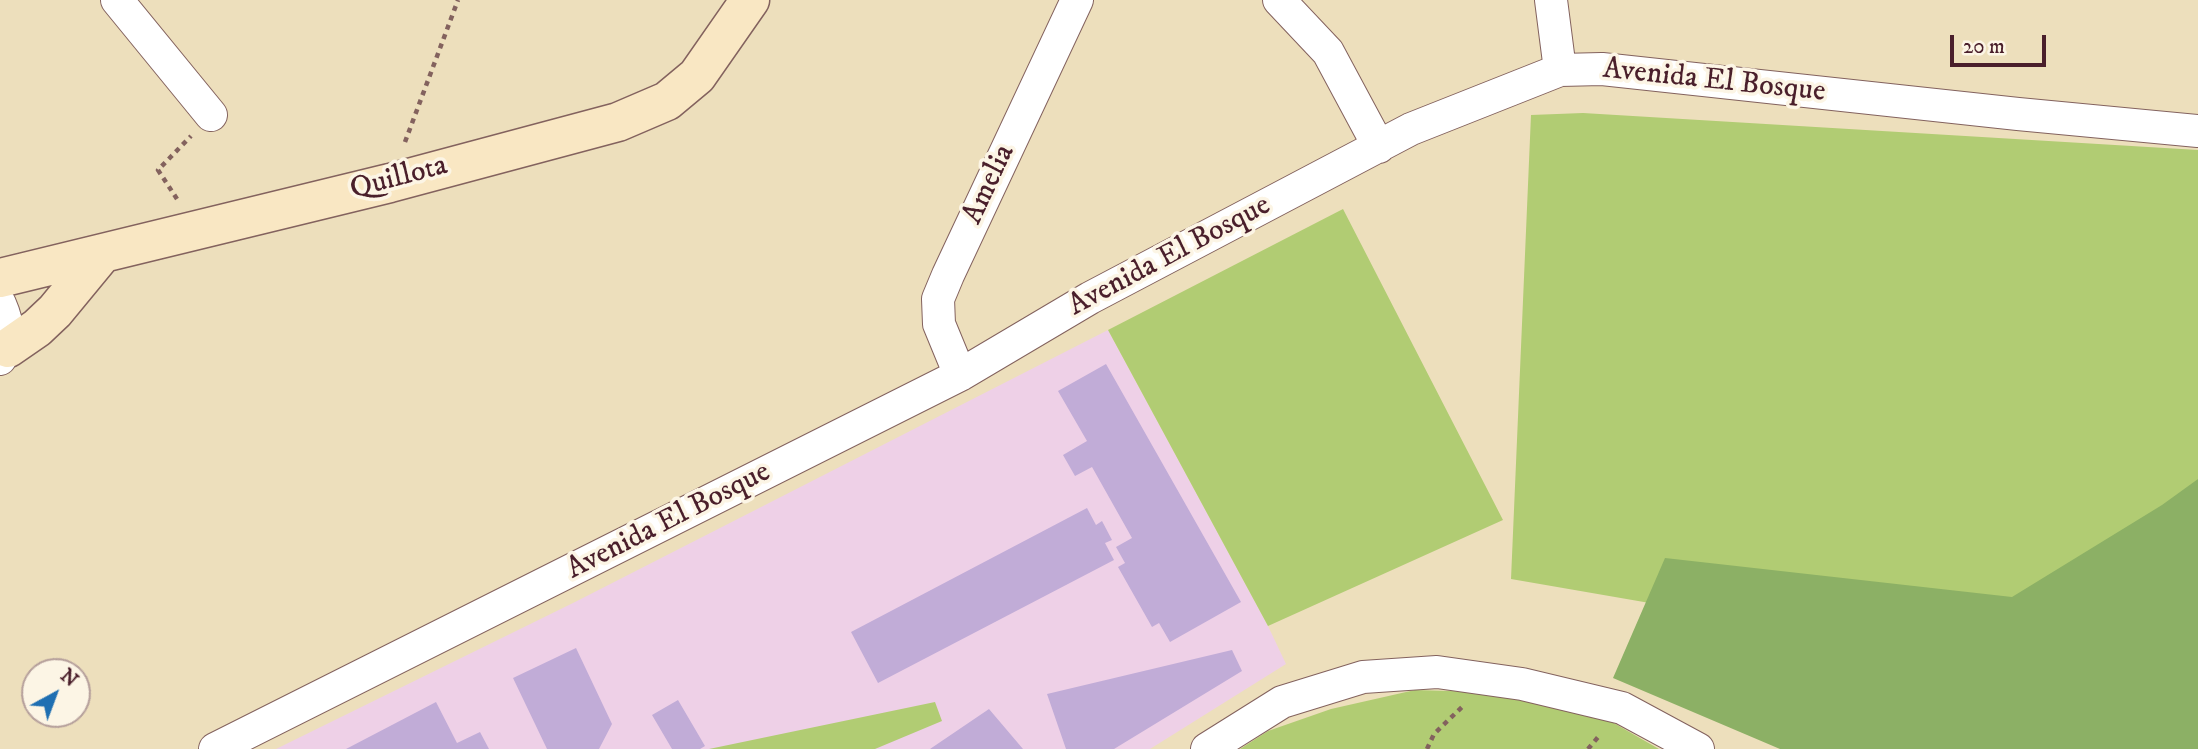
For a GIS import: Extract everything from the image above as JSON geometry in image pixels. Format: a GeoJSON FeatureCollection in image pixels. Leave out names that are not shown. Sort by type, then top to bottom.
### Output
{"type":"FeatureCollection","features":[{"type":"Feature","properties":{"kind":"main road","name":"Quillota"},"geometry":{"type":"LineString","coordinates":[[0,278],[390,183],[618,122],[667,101],[697,76],[750,0]]}},
{"type":"Feature","properties":{"kind":"main road"},"geometry":{"type":"LineString","coordinates":[[4,353],[55,311],[102,254]]}},
{"type":"Feature","properties":{"kind":"street"},"geometry":{"type":"LineString","coordinates":[[117,0],[211,115]]}},
{"type":"Feature","properties":{"kind":"street","name":"Amelia"},"geometry":{"type":"LineString","coordinates":[[960,375],[939,324],[938,299],[1077,0]]}},
{"type":"Feature","properties":{"kind":"street"},"geometry":{"type":"LineString","coordinates":[[1279,0],[1328,52],[1379,147]]}},
{"type":"Feature","properties":{"kind":"street"},"geometry":{"type":"LineString","coordinates":[[1551,0],[1560,70]]}},
{"type":"Feature","properties":{"kind":"street","name":"Avenida El Bosque"},"geometry":{"type":"LineString","coordinates":[[215,749],[960,375],[1090,298],[1411,129],[1560,70],[1616,70],[2198,131]]}},
{"type":"Feature","properties":{"kind":"street"},"geometry":{"type":"LineString","coordinates":[[0,304],[6,318],[4,353]]}},
{"type":"Feature","properties":{"kind":"street"},"geometry":{"type":"LineString","coordinates":[[1207,749],[1282,702],[1363,677],[1437,672],[1522,684],[1622,708],[1698,749]]}},
{"type":"Feature","properties":{"kind":"path"},"geometry":{"type":"LineString","coordinates":[[390,183],[458,0]]}},
{"type":"Feature","properties":{"kind":"path"},"geometry":{"type":"LineString","coordinates":[[199,231],[158,170],[211,115]]}},
{"type":"Feature","properties":{"kind":"path"},"geometry":{"type":"LineString","coordinates":[[1427,749],[1434,734],[1490,680]]}},
{"type":"Feature","properties":{"kind":"shaded area"},"geometry":{"type":"Polygon","coordinates":[[[1108,330],[1286,664],[1150,749],[276,749],[575,602],[1108,330]]]}},
{"type":"Feature","properties":{"kind":"green space"},"geometry":{"type":"Polygon","coordinates":[[[1583,113],[2198,150],[2198,515],[2049,624],[1823,633],[1511,579],[1531,115],[1583,113]]]}},
{"type":"Feature","properties":{"kind":"green space"},"geometry":{"type":"Polygon","coordinates":[[[1343,209],[1503,520],[1268,626],[1108,330],[1343,209]]]}},
{"type":"Feature","properties":{"kind":"green space"},"geometry":{"type":"Polygon","coordinates":[[[2198,479],[2198,749],[1780,749],[1613,678],[1665,558],[2012,597],[2162,505],[2198,479]]]}},
{"type":"Feature","properties":{"kind":"green space"},"geometry":{"type":"Polygon","coordinates":[[[1415,690],[1520,693],[1612,722],[1659,749],[1240,749],[1268,731],[1331,709],[1415,690]]]}},
{"type":"Feature","properties":{"kind":"green space"},"geometry":{"type":"Polygon","coordinates":[[[935,702],[942,721],[875,749],[709,749],[935,702]]]}},
{"type":"Feature","properties":{"kind":"building"},"geometry":{"type":"Polygon","coordinates":[[[1106,364],[1241,602],[1170,642],[1159,623],[1152,627],[1118,567],[1125,563],[1116,547],[1132,538],[1092,467],[1075,476],[1063,455],[1087,441],[1058,391],[1106,364]]]}},
{"type":"Feature","properties":{"kind":"building"},"geometry":{"type":"Polygon","coordinates":[[[1087,508],[1096,525],[1102,521],[1112,540],[1105,543],[1114,560],[878,683],[851,632],[1087,508]]]}},
{"type":"Feature","properties":{"kind":"building"},"geometry":{"type":"Polygon","coordinates":[[[576,648],[612,724],[599,749],[547,749],[513,678],[576,648]]]}},
{"type":"Feature","properties":{"kind":"building"},"geometry":{"type":"Polygon","coordinates":[[[1232,650],[1242,671],[1114,749],[1066,749],[1047,694],[1232,650]]]}},
{"type":"Feature","properties":{"kind":"building"},"geometry":{"type":"Polygon","coordinates":[[[678,700],[705,746],[700,749],[672,749],[652,715],[678,700]]]}},
{"type":"Feature","properties":{"kind":"building"},"geometry":{"type":"Polygon","coordinates":[[[436,702],[457,743],[480,732],[489,749],[346,749],[436,702]]]}},
{"type":"Feature","properties":{"kind":"building"},"geometry":{"type":"Polygon","coordinates":[[[989,709],[1023,749],[930,749],[989,709]]]}}]}
